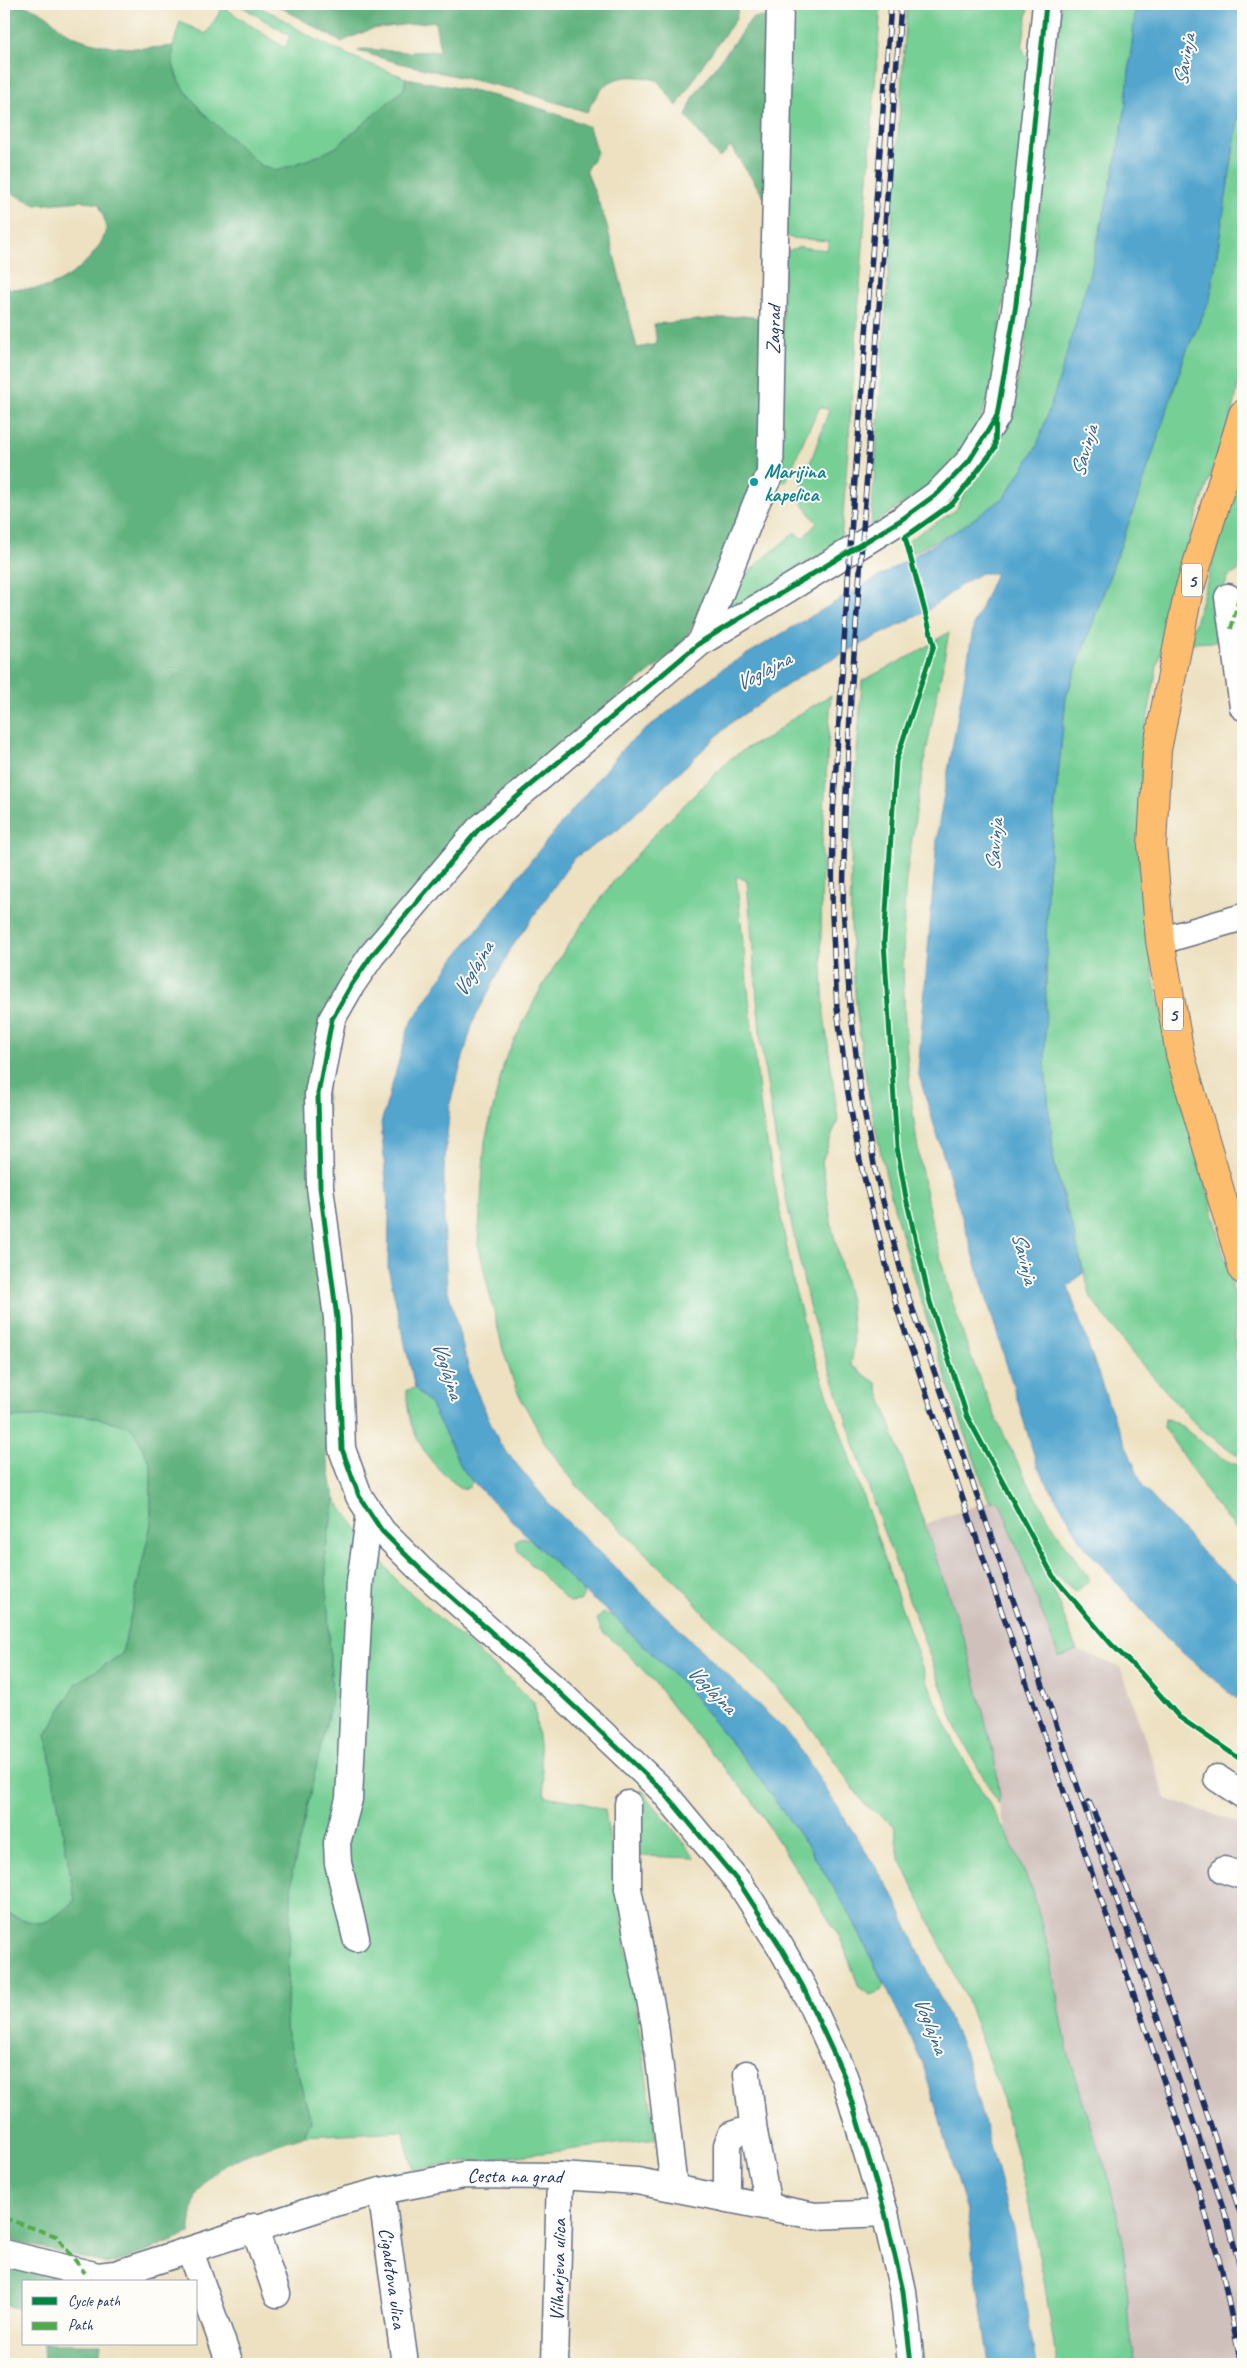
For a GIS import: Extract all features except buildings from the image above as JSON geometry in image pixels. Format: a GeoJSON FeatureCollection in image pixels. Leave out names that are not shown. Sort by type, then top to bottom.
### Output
{"type":"FeatureCollection","features":[{"type":"Feature","properties":{"kind":"main road","name":"5"},"geometry":{"type":"LineString","coordinates":[[1243,414],[1188,594],[1157,750],[1152,845],[1160,941],[1180,1054],[1243,1270]]}},
{"type":"Feature","properties":{"kind":"street","name":"Zagrad"},"geometry":{"type":"LineString","coordinates":[[701,642],[757,501],[770,474],[780,4]]}},
{"type":"Feature","properties":{"kind":"street"},"geometry":{"type":"LineString","coordinates":[[910,2364],[903,2291],[885,2213],[844,2076],[803,1987],[780,1946],[740,1884],[662,1790],[562,1695],[420,1569],[382,1531],[359,1496],[342,1449],[337,1318],[320,1187],[318,1094],[332,1019],[372,955],[478,829],[701,642],[901,520],[938,493],[969,461],[996,416],[1016,304],[1046,4]]}},
{"type":"Feature","properties":{"kind":"street"},"geometry":{"type":"LineString","coordinates":[[1228,597],[1243,707]]}},
{"type":"Feature","properties":{"kind":"street"},"geometry":{"type":"LineString","coordinates":[[1160,941],[1243,917]]}},
{"type":"Feature","properties":{"kind":"street"},"geometry":{"type":"LineString","coordinates":[[356,1938],[338,1864],[337,1844],[349,1799],[360,1582],[370,1512]]}},
{"type":"Feature","properties":{"kind":"street"},"geometry":{"type":"LineString","coordinates":[[1217,1778],[1243,1795]]}},
{"type":"Feature","properties":{"kind":"street"},"geometry":{"type":"LineString","coordinates":[[628,1804],[628,1889],[655,2026],[674,2188]]}},
{"type":"Feature","properties":{"kind":"street"},"geometry":{"type":"LineString","coordinates":[[746,2074],[754,2132],[768,2206]]}},
{"type":"Feature","properties":{"kind":"street"},"geometry":{"type":"LineString","coordinates":[[728,2198],[727,2145],[731,2135],[743,2131],[754,2132]]}},
{"type":"Feature","properties":{"kind":"street","name":"Cesta na grad"},"geometry":{"type":"LineString","coordinates":[[4,2253],[98,2276],[116,2274],[190,2251],[254,2227],[381,2191],[464,2174],[560,2176],[637,2181],[815,2216],[885,2213]]}},
{"type":"Feature","properties":{"kind":"street","name":"Vilharjeva ulica"},"geometry":{"type":"LineString","coordinates":[[555,2364],[560,2176]]}},
{"type":"Feature","properties":{"kind":"street","name":"Cigaletova ulica"},"geometry":{"type":"LineString","coordinates":[[381,2191],[405,2364]]}},
{"type":"Feature","properties":{"kind":"street"},"geometry":{"type":"LineString","coordinates":[[254,2227],[277,2294]]}},
{"type":"Feature","properties":{"kind":"street"},"geometry":{"type":"LineString","coordinates":[[190,2251],[230,2364]]}},
{"type":"Feature","properties":{"kind":"shaded area"},"geometry":{"type":"Polygon","coordinates":[[[989,1501],[996,1501],[1001,1505],[1059,1656],[1077,1650],[1120,1667],[1166,1799],[1243,1824],[1243,2364],[1135,2364],[1129,2331],[1123,2241],[1110,2182],[1092,2133],[1067,2048],[1049,1952],[1033,1892],[1008,1836],[998,1803],[1000,1796],[994,1756],[968,1652],[925,1524],[989,1501]]]}},
{"type":"Feature","properties":{"kind":"green space"},"geometry":{"type":"Polygon","coordinates":[[[4,4],[21,5],[37,10],[64,31],[88,42],[132,48],[173,46],[173,64],[178,81],[201,111],[260,165],[276,171],[335,148],[404,89],[406,78],[522,103],[589,127],[597,153],[586,170],[606,222],[637,348],[657,344],[654,324],[743,316],[766,319],[761,479],[707,602],[678,649],[493,799],[445,851],[325,1012],[332,1364],[326,1455],[335,1499],[325,1552],[332,1697],[292,1874],[286,2031],[311,2121],[304,2136],[243,2156],[227,2164],[203,2183],[196,2196],[189,2234],[146,2252],[107,2264],[4,2239],[4,1912],[27,1921],[42,1923],[56,1916],[75,1900],[46,1735],[77,1683],[122,1654],[151,1524],[151,1465],[132,1427],[84,1415],[4,1418],[4,288],[41,288],[64,279],[91,257],[103,239],[106,227],[99,204],[82,201],[36,205],[4,189],[4,4]]]}},
{"type":"Feature","properties":{"kind":"green space"},"geometry":{"type":"Polygon","coordinates":[[[238,4],[261,8],[320,42],[406,78],[404,89],[335,148],[276,171],[262,166],[222,132],[195,104],[177,75],[173,63],[173,48],[180,22],[206,34],[223,7],[285,48],[290,36],[238,4]]]}},
{"type":"Feature","properties":{"kind":"green space"},"geometry":{"type":"Polygon","coordinates":[[[275,4],[739,4],[736,19],[705,61],[677,106],[657,80],[623,77],[607,84],[600,91],[587,112],[516,90],[399,63],[358,51],[362,49],[409,52],[440,51],[435,21],[371,29],[341,42],[275,4]]]}},
{"type":"Feature","properties":{"kind":"green space"},"geometry":{"type":"Polygon","coordinates":[[[788,4],[881,4],[841,542],[722,617],[733,592],[751,570],[795,532],[802,539],[817,523],[800,500],[807,472],[829,410],[820,407],[786,482],[776,481],[785,252],[799,247],[827,250],[829,241],[790,238],[783,230],[788,4]]]}},
{"type":"Feature","properties":{"kind":"green space"},"geometry":{"type":"Polygon","coordinates":[[[907,4],[1029,4],[1022,47],[1031,69],[1008,275],[990,393],[976,431],[939,478],[871,526],[907,4]]]}},
{"type":"Feature","properties":{"kind":"green space"},"geometry":{"type":"Polygon","coordinates":[[[1061,4],[1136,4],[1125,111],[1114,171],[1091,269],[1060,377],[1037,446],[1004,498],[956,531],[912,553],[909,540],[956,510],[964,493],[977,479],[994,452],[1010,411],[1023,359],[1061,4]]]}},
{"type":"Feature","properties":{"kind":"green space"},"geometry":{"type":"Polygon","coordinates":[[[764,17],[772,21],[770,206],[731,147],[719,158],[686,116],[694,96],[752,18],[764,17]]]}},
{"type":"Feature","properties":{"kind":"green space"},"geometry":{"type":"Polygon","coordinates":[[[1243,88],[1243,359],[1234,407],[1194,524],[1157,667],[1143,743],[1139,868],[1154,982],[1235,1298],[1235,1358],[1243,1381],[1243,1459],[1198,1427],[1131,1352],[1091,1298],[1054,1162],[1045,1067],[1047,885],[1066,697],[1141,489],[1186,352],[1210,299],[1243,88]]]}},
{"type":"Feature","properties":{"kind":"green space"},"geometry":{"type":"Polygon","coordinates":[[[1243,460],[1243,554],[1238,571],[1227,578],[1216,626],[1216,642],[1189,643],[1243,460]]]}},
{"type":"Feature","properties":{"kind":"green space"},"geometry":{"type":"Polygon","coordinates":[[[949,632],[908,862],[904,982],[909,1073],[920,1163],[939,1252],[965,1340],[999,1424],[1040,1504],[1090,1580],[1076,1592],[1044,1566],[1077,1650],[1059,1657],[1001,1505],[996,1501],[989,1501],[922,1305],[885,1172],[871,1105],[860,1036],[851,931],[851,860],[862,681],[916,653],[949,632]]]}},
{"type":"Feature","properties":{"kind":"green space"},"geometry":{"type":"Polygon","coordinates":[[[831,695],[822,846],[821,942],[824,1014],[838,1120],[822,1161],[832,1228],[850,1301],[854,1344],[851,1365],[876,1383],[968,1652],[994,1756],[1000,1796],[998,1803],[958,1732],[879,1519],[810,1310],[781,1175],[761,1044],[747,881],[736,876],[761,1111],[794,1286],[808,1338],[926,1678],[954,1743],[1008,1836],[1033,1892],[1049,1952],[1067,2048],[1092,2132],[1108,2175],[1123,2241],[1129,2331],[1135,2364],[1057,2364],[1044,2281],[1025,2186],[1001,2095],[968,2003],[899,1857],[894,1825],[864,1804],[815,1733],[798,1712],[737,1645],[702,1612],[689,1594],[578,1487],[546,1445],[516,1389],[503,1350],[478,1244],[485,1141],[505,1059],[539,992],[567,946],[612,883],[655,834],[730,759],[750,746],[769,738],[793,718],[831,695]]]}},
{"type":"Feature","properties":{"kind":"green space"},"geometry":{"type":"Polygon","coordinates":[[[415,1388],[431,1405],[462,1468],[472,1481],[470,1487],[463,1489],[451,1480],[430,1459],[422,1447],[415,1434],[408,1405],[407,1390],[415,1388]]]}},
{"type":"Feature","properties":{"kind":"green space"},"geometry":{"type":"Polygon","coordinates":[[[84,1415],[132,1427],[151,1465],[151,1524],[122,1654],[77,1683],[46,1735],[75,1900],[56,1916],[42,1923],[36,1923],[4,1912],[4,1418],[84,1415]]]}},
{"type":"Feature","properties":{"kind":"green space"},"geometry":{"type":"Polygon","coordinates":[[[1165,1419],[1173,1421],[1182,1427],[1222,1458],[1243,1466],[1243,1537],[1214,1503],[1164,1427],[1165,1419]]]}},
{"type":"Feature","properties":{"kind":"green space"},"geometry":{"type":"Polygon","coordinates":[[[335,1499],[396,1580],[534,1702],[545,1796],[580,1802],[605,1810],[656,2139],[413,2169],[403,2131],[304,2136],[311,2121],[286,2031],[292,1874],[332,1697],[325,1552],[335,1499]]]}},
{"type":"Feature","properties":{"kind":"green space"},"geometry":{"type":"Polygon","coordinates":[[[522,1537],[531,1540],[583,1591],[584,1595],[580,1601],[569,1602],[518,1551],[516,1542],[522,1537]]]}},
{"type":"Feature","properties":{"kind":"green space"},"geometry":{"type":"Polygon","coordinates":[[[603,1613],[614,1617],[685,1686],[756,1774],[809,1848],[850,1914],[884,1985],[881,1991],[870,1995],[859,1987],[840,1937],[751,1799],[678,1714],[655,1683],[626,1652],[601,1630],[597,1619],[603,1613]]]}},
{"type":"Feature","properties":{"kind":"green space"},"geometry":{"type":"Polygon","coordinates":[[[642,1790],[696,1858],[639,1856],[635,1793],[642,1790]]]}},
{"type":"Feature","properties":{"kind":"green space"},"geometry":{"type":"Polygon","coordinates":[[[4,2260],[70,2280],[22,2280],[22,2314],[17,2308],[4,2306],[4,2260]]]}},
{"type":"Feature","properties":{"kind":"green space"},"geometry":{"type":"Polygon","coordinates":[[[43,2346],[101,2346],[98,2364],[44,2364],[43,2346]]]}},
{"type":"Feature","properties":{"kind":"water"},"geometry":{"type":"Polygon","coordinates":[[[1136,4],[1243,4],[1243,88],[1210,299],[1186,352],[1141,489],[1066,697],[1047,885],[1045,1067],[1054,1162],[1066,1211],[1073,1227],[1083,1273],[1068,1287],[1108,1402],[1143,1487],[1212,1563],[1243,1586],[1243,1704],[1172,1644],[1085,1547],[1038,1468],[918,1072],[938,828],[974,624],[996,573],[981,573],[961,585],[927,611],[808,671],[732,722],[619,829],[574,858],[510,950],[473,1022],[450,1103],[444,1169],[447,1287],[472,1381],[500,1444],[551,1506],[794,1739],[892,1893],[964,2051],[1013,2229],[1036,2364],[989,2364],[967,2211],[922,2061],[850,1914],[809,1848],[756,1774],[685,1686],[614,1617],[583,1591],[472,1481],[462,1468],[431,1405],[415,1388],[388,1268],[389,1217],[381,1123],[409,1026],[451,963],[532,859],[625,746],[722,669],[956,531],[1004,498],[1037,446],[1060,377],[1091,269],[1114,171],[1125,111],[1136,4]]]}},
{"type":"Feature","properties":{"kind":"railway"},"geometry":{"type":"LineString","coordinates":[[891,4],[852,519],[833,813],[832,915],[837,1008],[848,1093],[860,1161],[897,1308],[1183,2137],[1222,2270],[1241,2364]]}},
{"type":"Feature","properties":{"kind":"railway"},"geometry":{"type":"LineString","coordinates":[[901,4],[851,695],[845,814],[843,907],[850,1006],[861,1094],[875,1170],[905,1287],[1227,2219],[1243,2278]]}},
{"type":"Feature","properties":{"kind":"railway"},"geometry":{"type":"LineString","coordinates":[[1089,1802],[1112,1853],[1153,1957],[1243,2221]]}},
{"type":"Feature","properties":{"kind":"marked path"},"geometry":{"type":"LineString","coordinates":[[1231,629],[1243,582]]}},
{"type":"Feature","properties":{"kind":"marked path"},"geometry":{"type":"LineString","coordinates":[[4,2218],[56,2236],[85,2273]]}},
{"type":"Feature","properties":{"kind":"cycle path"},"geometry":{"type":"LineString","coordinates":[[911,2364],[903,2291],[885,2213],[844,2076],[803,1987],[780,1946],[740,1884],[662,1790],[562,1695],[420,1569],[382,1531],[359,1496],[342,1449],[337,1318],[320,1187],[318,1094],[332,1019],[352,984],[372,955],[479,829],[701,642],[901,520],[938,493],[969,461],[997,416],[1016,304],[1046,4]]}},
{"type":"Feature","properties":{"kind":"cycle path"},"geometry":{"type":"LineString","coordinates":[[996,417],[995,448],[953,503],[905,537],[934,645],[896,761],[884,942],[897,1147],[906,1198],[930,1302],[967,1416],[1053,1576],[1111,1644],[1140,1672],[1179,1717],[1243,1761]]}},
{"type":"Feature","properties":{"kind":"place","name":"Marijina kapelica"},"geometry":{"type":"Point","coordinates":[754,482]}},
{"type":"Feature","properties":{"kind":"water label","name":"Savinja"},"geometry":{"type":"Point","coordinates":[1184,60]}},
{"type":"Feature","properties":{"kind":"water label","name":"Savinja"},"geometry":{"type":"Point","coordinates":[1084,451]}},
{"type":"Feature","properties":{"kind":"water label","name":"Voglajna"},"geometry":{"type":"Point","coordinates":[763,671]}},
{"type":"Feature","properties":{"kind":"water label","name":"Savinja"},"geometry":{"type":"Point","coordinates":[994,845]}},
{"type":"Feature","properties":{"kind":"water label","name":"Voglajna"},"geometry":{"type":"Point","coordinates":[473,969]}},
{"type":"Feature","properties":{"kind":"water label","name":"Savinja"},"geometry":{"type":"Point","coordinates":[1025,1258]}},
{"type":"Feature","properties":{"kind":"water label","name":"Voglajna"},"geometry":{"type":"Point","coordinates":[448,1370]}},
{"type":"Feature","properties":{"kind":"water label","name":"Voglajna"},"geometry":{"type":"Point","coordinates":[712,1689]}},
{"type":"Feature","properties":{"kind":"water label","name":"Voglajna"},"geometry":{"type":"Point","coordinates":[931,2025]}}]}
